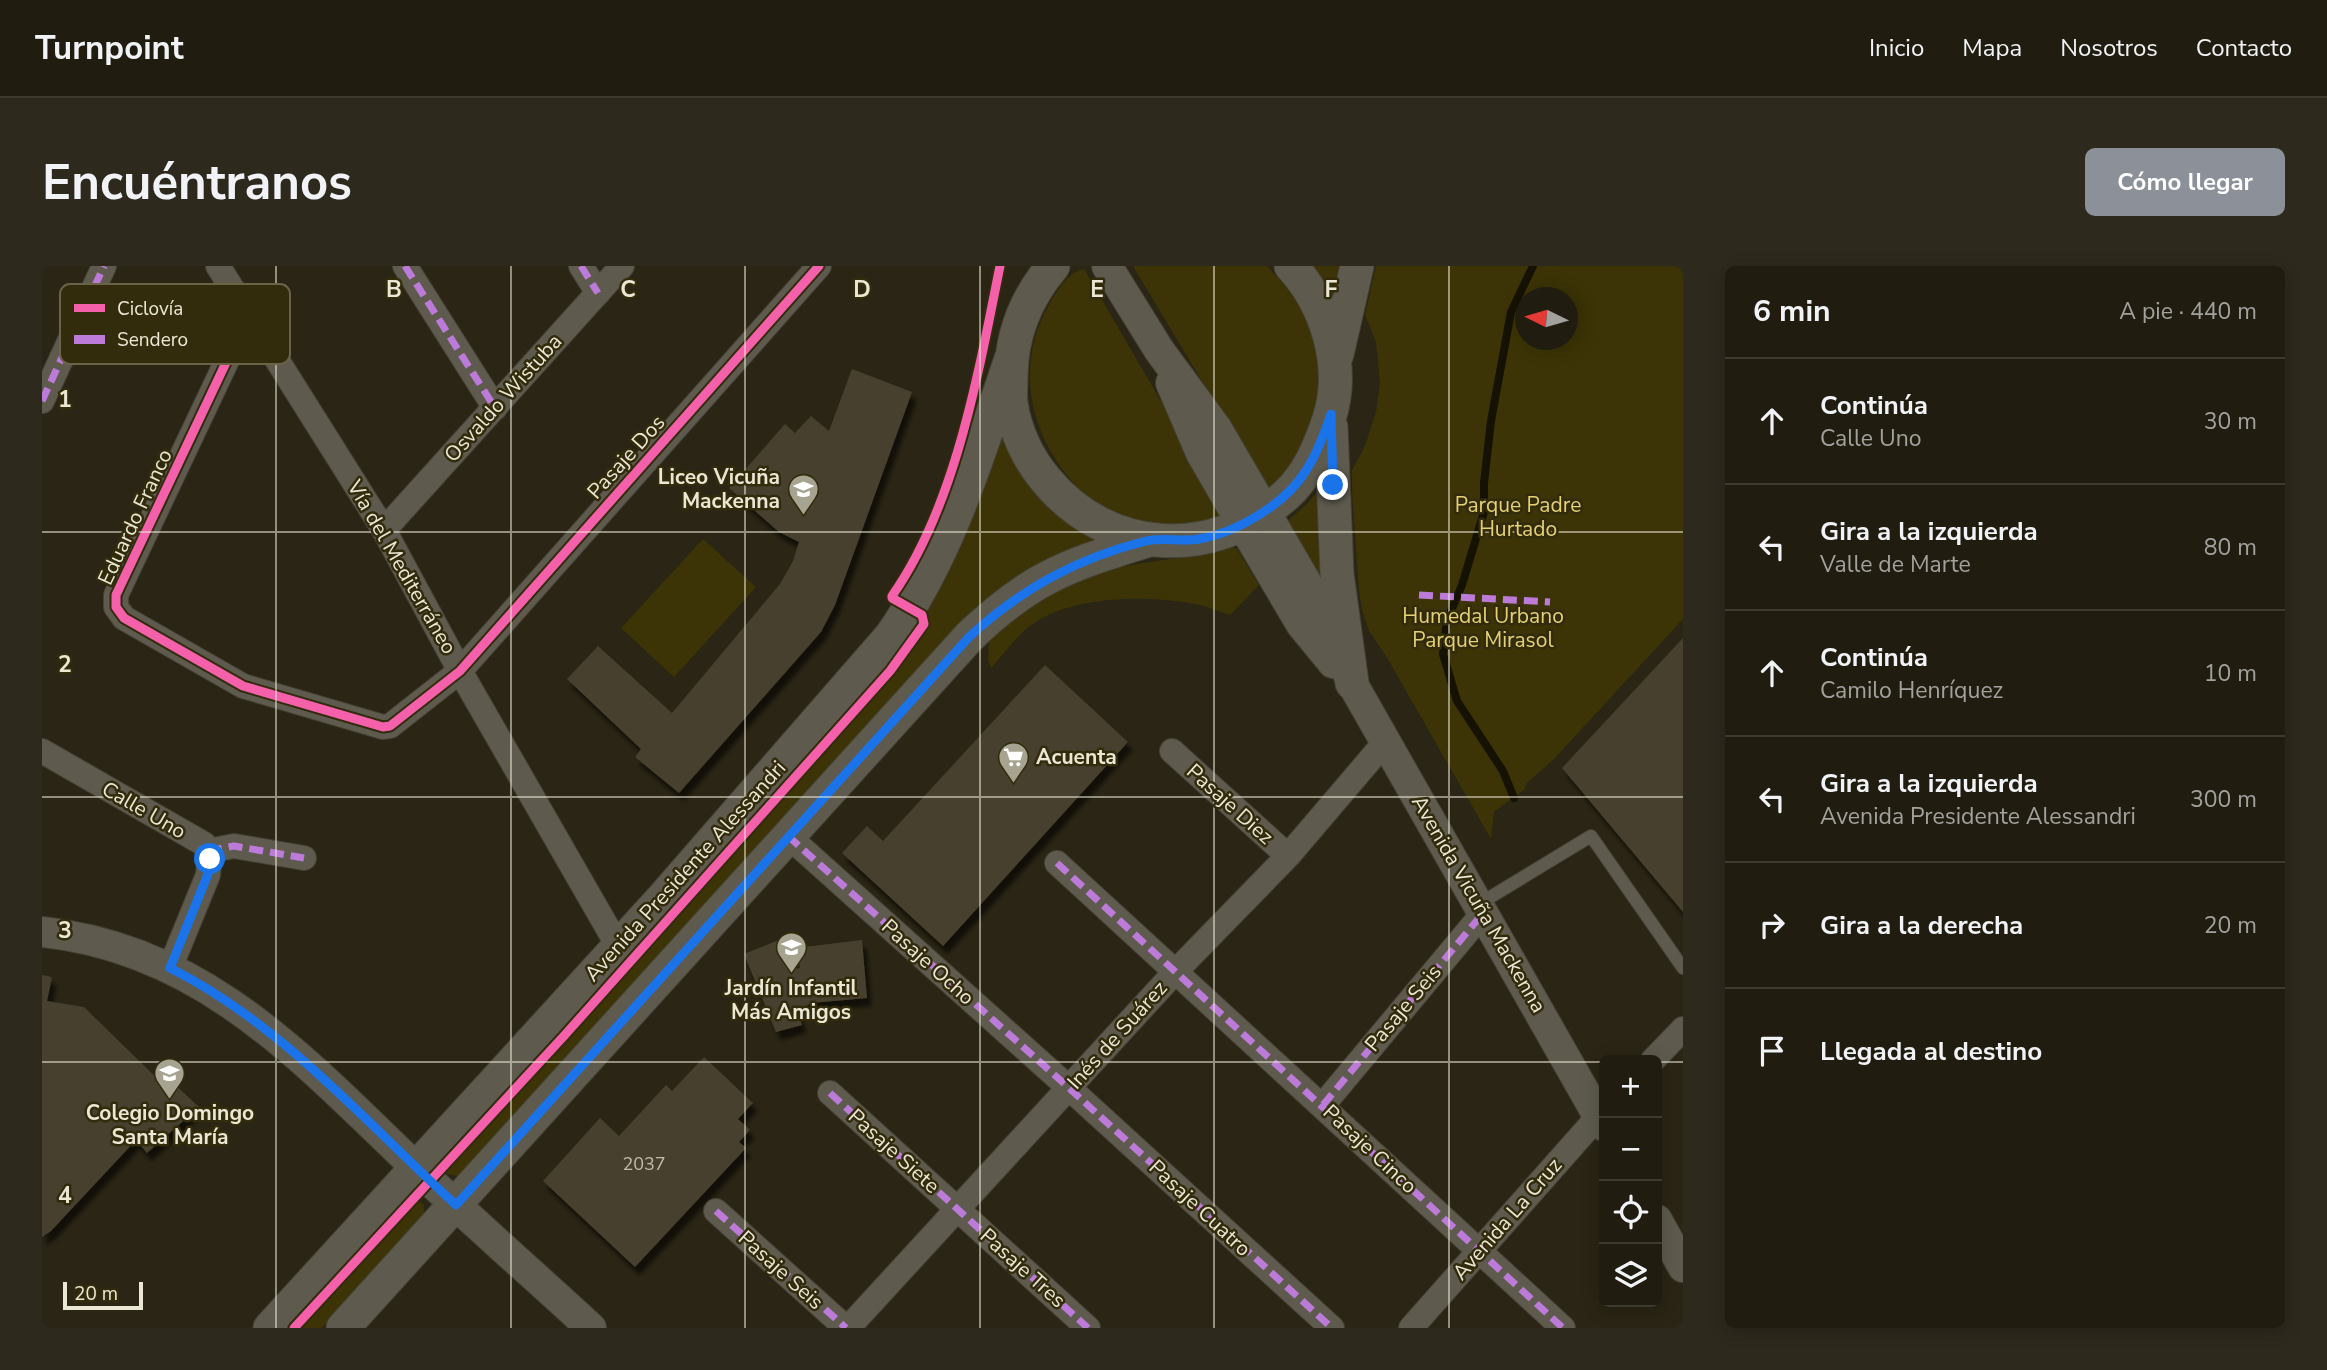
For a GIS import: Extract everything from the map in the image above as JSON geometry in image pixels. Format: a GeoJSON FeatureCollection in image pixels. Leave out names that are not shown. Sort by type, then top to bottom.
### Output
{"type":"FeatureCollection","features":[{"type":"Feature","properties":{"kind":"main road"},"geometry":{"type":"LineString","coordinates":[[1020,320],[1030,266]]}},
{"type":"Feature","properties":{"kind":"main road","name":"Avenida Presidente Alessandri"},"geometry":{"type":"LineString","coordinates":[[270,1328],[782,763],[901,622],[932,569],[956,516],[1011,359],[1020,320],[1033,291],[1053,266]]}},
{"type":"Feature","properties":{"kind":"main road","name":"Avenida Presidente Alessandri"},"geometry":{"type":"LineString","coordinates":[[1291,266],[1314,296],[1325,319],[1334,367]]}},
{"type":"Feature","properties":{"kind":"main road","name":"Avenida Presidente Alessandri"},"geometry":{"type":"LineString","coordinates":[[1011,359],[1011,403],[1020,437],[1036,468],[1058,494],[1085,516],[1115,531],[1149,540],[1198,540],[1223,534],[1285,496],[1304,474],[1321,443],[1331,414],[1334,367],[1357,266]]}},
{"type":"Feature","properties":{"kind":"main road"},"geometry":{"type":"LineString","coordinates":[[1331,414],[1336,558],[1352,683]]}},
{"type":"Feature","properties":{"kind":"main road","name":"Avenida Presidente Alessandri"},"geometry":{"type":"LineString","coordinates":[[344,1328],[969,637],[989,618],[1048,578],[1073,566],[1149,540]]}},
{"type":"Feature","properties":{"kind":"street"},"geometry":{"type":"LineString","coordinates":[[96,284],[104,266]]}},
{"type":"Feature","properties":{"kind":"street","name":"Vía del Mediterráneo"},"geometry":{"type":"LineString","coordinates":[[218,266],[230,284]]}},
{"type":"Feature","properties":{"kind":"street"},"geometry":{"type":"LineString","coordinates":[[405,266],[495,408]]}},
{"type":"Feature","properties":{"kind":"street"},"geometry":{"type":"LineString","coordinates":[[581,266],[598,293]]}},
{"type":"Feature","properties":{"kind":"street","name":"Osvaldo Wistuba"},"geometry":{"type":"LineString","coordinates":[[384,530],[622,266]]}},
{"type":"Feature","properties":{"kind":"street","name":"Pasaje Dos"},"geometry":{"type":"LineString","coordinates":[[460,671],[819,266]]}},
{"type":"Feature","properties":{"kind":"street","name":"Avenida Vicuña Mackenna"},"geometry":{"type":"LineString","coordinates":[[1107,266],[1159,350],[1201,453],[1310,589],[1352,683],[1599,1112]]}},
{"type":"Feature","properties":{"kind":"street"},"geometry":{"type":"LineString","coordinates":[[42,401],[60,362]]}},
{"type":"Feature","properties":{"kind":"street","name":"Eduardo Franco"},"geometry":{"type":"LineString","coordinates":[[225,364],[116,595],[116,607],[124,618],[243,686],[383,727],[390,726],[460,671]]}},
{"type":"Feature","properties":{"kind":"street","name":"Vía del Mediterráneo"},"geometry":{"type":"LineString","coordinates":[[280,364],[384,530],[460,671],[618,946]]}},
{"type":"Feature","properties":{"kind":"street","name":"Inés de Suárez"},"geometry":{"type":"LineString","coordinates":[[847,1328],[1176,971],[1287,856],[1385,741]]}},
{"type":"Feature","properties":{"kind":"street","name":"Calle Uno"},"geometry":{"type":"LineString","coordinates":[[42,751],[204,844],[210,859],[208,874],[170,968]]}},
{"type":"Feature","properties":{"kind":"street","name":"Pasaje Diez"},"geometry":{"type":"LineString","coordinates":[[1172,751],[1287,856]]}},
{"type":"Feature","properties":{"kind":"street","name":"Pasaje Ocho"},"geometry":{"type":"LineString","coordinates":[[788,836],[1069,1088]]}},
{"type":"Feature","properties":{"kind":"street"},"geometry":{"type":"LineString","coordinates":[[208,851],[234,846],[304,858]]}},
{"type":"Feature","properties":{"kind":"street","name":"Pasaje Cinco"},"geometry":{"type":"LineString","coordinates":[[1057,863],[1563,1328]]}},
{"type":"Feature","properties":{"kind":"street","name":"Pasaje Seis"},"geometry":{"type":"LineString","coordinates":[[1323,1105],[1482,908]]}},
{"type":"Feature","properties":{"kind":"street"},"geometry":{"type":"LineString","coordinates":[[42,932],[96,941],[170,968],[220,995],[257,1021],[292,1049],[456,1205],[591,1328]]}},
{"type":"Feature","properties":{"kind":"street"},"geometry":{"type":"LineString","coordinates":[[1658,1055],[1683,1030]]}},
{"type":"Feature","properties":{"kind":"street","name":"Pasaje Cuatro"},"geometry":{"type":"LineString","coordinates":[[1069,1088],[1332,1328]]}},
{"type":"Feature","properties":{"kind":"street","name":"Pasaje Siete"},"geometry":{"type":"LineString","coordinates":[[830,1093],[958,1209]]}},
{"type":"Feature","properties":{"kind":"street","name":"Avenida La Cruz"},"geometry":{"type":"LineString","coordinates":[[1411,1328],[1601,1118]]}},
{"type":"Feature","properties":{"kind":"street","name":"Pasaje Tres"},"geometry":{"type":"LineString","coordinates":[[958,1209],[1088,1328]]}},
{"type":"Feature","properties":{"kind":"street","name":"Pasaje Seis"},"geometry":{"type":"LineString","coordinates":[[716,1211],[847,1328]]}},
{"type":"Feature","properties":{"kind":"street"},"geometry":{"type":"LineString","coordinates":[[1669,1230],[1683,1266]]}},
{"type":"Feature","properties":{"kind":"lane"},"geometry":{"type":"LineString","coordinates":[[1482,908],[1591,836],[1683,968]]}},
{"type":"Feature","properties":{"kind":"green space"},"geometry":{"type":"Polygon","coordinates":[[[1133,266],[1267,266],[1296,298],[1311,327],[1324,377],[1308,447],[1269,493],[1133,266]]]}},
{"type":"Feature","properties":{"kind":"green space"},"geometry":{"type":"Polygon","coordinates":[[[1305,266],[1344,266],[1334,306],[1305,266]]]}},
{"type":"Feature","properties":{"kind":"green space","name":"Parque Padre Hurtado"},"geometry":{"type":"Polygon","coordinates":[[[1376,266],[1683,266],[1683,619],[1553,760],[1526,784],[1525,789],[1494,812],[1491,839],[1369,631],[1362,610],[1352,470],[1365,446],[1376,412],[1380,383],[1376,342],[1365,315],[1376,266]]]}},
{"type":"Feature","properties":{"kind":"green space"},"geometry":{"type":"Polygon","coordinates":[[[1084,269],[1183,439],[1222,519],[1175,529],[1130,520],[1094,502],[1073,482],[1056,460],[1034,409],[1030,382],[1031,355],[1038,327],[1054,296],[1069,277],[1084,269]]]}},
{"type":"Feature","properties":{"kind":"green space"},"geometry":{"type":"Polygon","coordinates":[[[1001,417],[1102,540],[1077,549],[462,1175],[447,1174],[447,1167],[724,864],[917,644],[926,626],[924,613],[1001,417]]]}},
{"type":"Feature","properties":{"kind":"green space"},"geometry":{"type":"Polygon","coordinates":[[[1321,487],[1322,580],[1287,521],[1306,505],[1321,487]]]}},
{"type":"Feature","properties":{"kind":"green space"},"geometry":{"type":"Polygon","coordinates":[[[703,539],[756,587],[674,677],[621,628],[703,539]]]}},
{"type":"Feature","properties":{"kind":"green space"},"geometry":{"type":"Polygon","coordinates":[[[1232,547],[1237,549],[1259,585],[1230,615],[1199,605],[1160,600],[1093,602],[1053,613],[1036,622],[1018,637],[991,668],[988,660],[989,641],[1028,607],[1060,586],[1111,569],[1232,547]]]}},
{"type":"Feature","properties":{"kind":"green space"},"geometry":{"type":"Polygon","coordinates":[[[417,1199],[424,1205],[424,1216],[322,1328],[300,1328],[417,1199]]]}},
{"type":"Feature","properties":{"kind":"building"},"geometry":{"type":"Polygon","coordinates":[[[852,369],[912,392],[835,605],[821,632],[679,793],[635,757],[641,749],[567,679],[598,646],[672,713],[780,584],[793,561],[799,542],[779,532],[729,488],[785,424],[795,433],[811,416],[829,431],[852,369]]]}},
{"type":"Feature","properties":{"kind":"building"},"geometry":{"type":"Polygon","coordinates":[[[1683,638],[1683,912],[1562,768],[1683,638]]]}},
{"type":"Feature","properties":{"kind":"building","name":"Acuenta"},"geometry":{"type":"Polygon","coordinates":[[[1045,665],[1128,742],[943,946],[842,853],[867,826],[883,841],[1045,665]]]}},
{"type":"Feature","properties":{"kind":"building"},"geometry":{"type":"Polygon","coordinates":[[[779,940],[793,969],[800,968],[796,948],[862,940],[867,998],[811,1003],[797,1012],[802,1025],[776,1032],[744,954],[779,940]]]}},
{"type":"Feature","properties":{"kind":"building"},"geometry":{"type":"Polygon","coordinates":[[[42,975],[52,977],[47,1001],[84,1007],[165,1086],[169,1079],[199,1107],[147,1153],[136,1140],[51,1231],[42,1237],[42,975]]]}},
{"type":"Feature","properties":{"kind":"building"},"geometry":{"type":"Polygon","coordinates":[[[704,1057],[753,1103],[738,1119],[750,1130],[739,1142],[746,1148],[635,1267],[543,1181],[600,1118],[619,1136],[666,1085],[672,1091],[704,1057]]]}},
{"type":"Feature","properties":{"kind":"waterway"},"geometry":{"type":"LineString","coordinates":[[1514,798],[1503,771],[1457,701],[1443,654],[1447,620],[1462,585],[1484,512],[1484,483],[1491,421],[1511,312],[1533,266]]}},
{"type":"Feature","properties":{"kind":"marked path"},"geometry":{"type":"LineString","coordinates":[[96,284],[104,266]]}},
{"type":"Feature","properties":{"kind":"marked path"},"geometry":{"type":"LineString","coordinates":[[405,266],[495,408]]}},
{"type":"Feature","properties":{"kind":"marked path"},"geometry":{"type":"LineString","coordinates":[[581,266],[598,293]]}},
{"type":"Feature","properties":{"kind":"marked path"},"geometry":{"type":"LineString","coordinates":[[42,401],[60,362]]}},
{"type":"Feature","properties":{"kind":"marked path"},"geometry":{"type":"LineString","coordinates":[[1419,595],[1550,602]]}},
{"type":"Feature","properties":{"kind":"marked path"},"geometry":{"type":"LineString","coordinates":[[788,836],[1332,1328]]}},
{"type":"Feature","properties":{"kind":"marked path"},"geometry":{"type":"LineString","coordinates":[[208,851],[234,846],[304,858]]}},
{"type":"Feature","properties":{"kind":"marked path"},"geometry":{"type":"LineString","coordinates":[[1057,863],[1563,1328]]}},
{"type":"Feature","properties":{"kind":"marked path"},"geometry":{"type":"LineString","coordinates":[[1323,1105],[1484,912]]}},
{"type":"Feature","properties":{"kind":"marked path"},"geometry":{"type":"LineString","coordinates":[[830,1093],[1088,1328]]}},
{"type":"Feature","properties":{"kind":"marked path"},"geometry":{"type":"LineString","coordinates":[[716,1211],[846,1328]]}},
{"type":"Feature","properties":{"kind":"cycle path"},"geometry":{"type":"LineString","coordinates":[[225,364],[116,595],[116,607],[124,618],[243,686],[383,727],[390,726],[460,671],[819,266]]}},
{"type":"Feature","properties":{"kind":"cycle path"},"geometry":{"type":"LineString","coordinates":[[294,1328],[563,1037],[890,671],[924,624],[922,615],[892,596],[933,521],[948,480],[973,394],[1000,266]]}},
{"type":"Feature","properties":{"kind":"place","name":"Liceo Vicuña Mackenna"},"geometry":{"type":"Point","coordinates":[803,516]}},
{"type":"Feature","properties":{"kind":"place","name":"Acuenta"},"geometry":{"type":"Point","coordinates":[1013,784]}},
{"type":"Feature","properties":{"kind":"place","name":"Jardín Infantil Más Amigos"},"geometry":{"type":"Point","coordinates":[791,975]}},
{"type":"Feature","properties":{"kind":"place","name":"Colegio Domingo Santa María"},"geometry":{"type":"Point","coordinates":[170,1100]}},
{"type":"Feature","properties":{"kind":"route"},"geometry":{"type":"LineString","coordinates":[[210,859],[208,874],[170,968],[220,995],[292,1049],[456,1205],[701,936],[788,836],[989,618],[1027,590],[1073,566],[1149,540],[1198,540],[1223,534],[1242,524],[1285,496],[1304,474],[1321,443],[1331,414],[1333,485]]}},
{"type":"Feature","properties":{"kind":"park label","name":"Humedal Urbano Parque Mirasol"},"geometry":{"type":"Point","coordinates":[1483,628]}}]}
